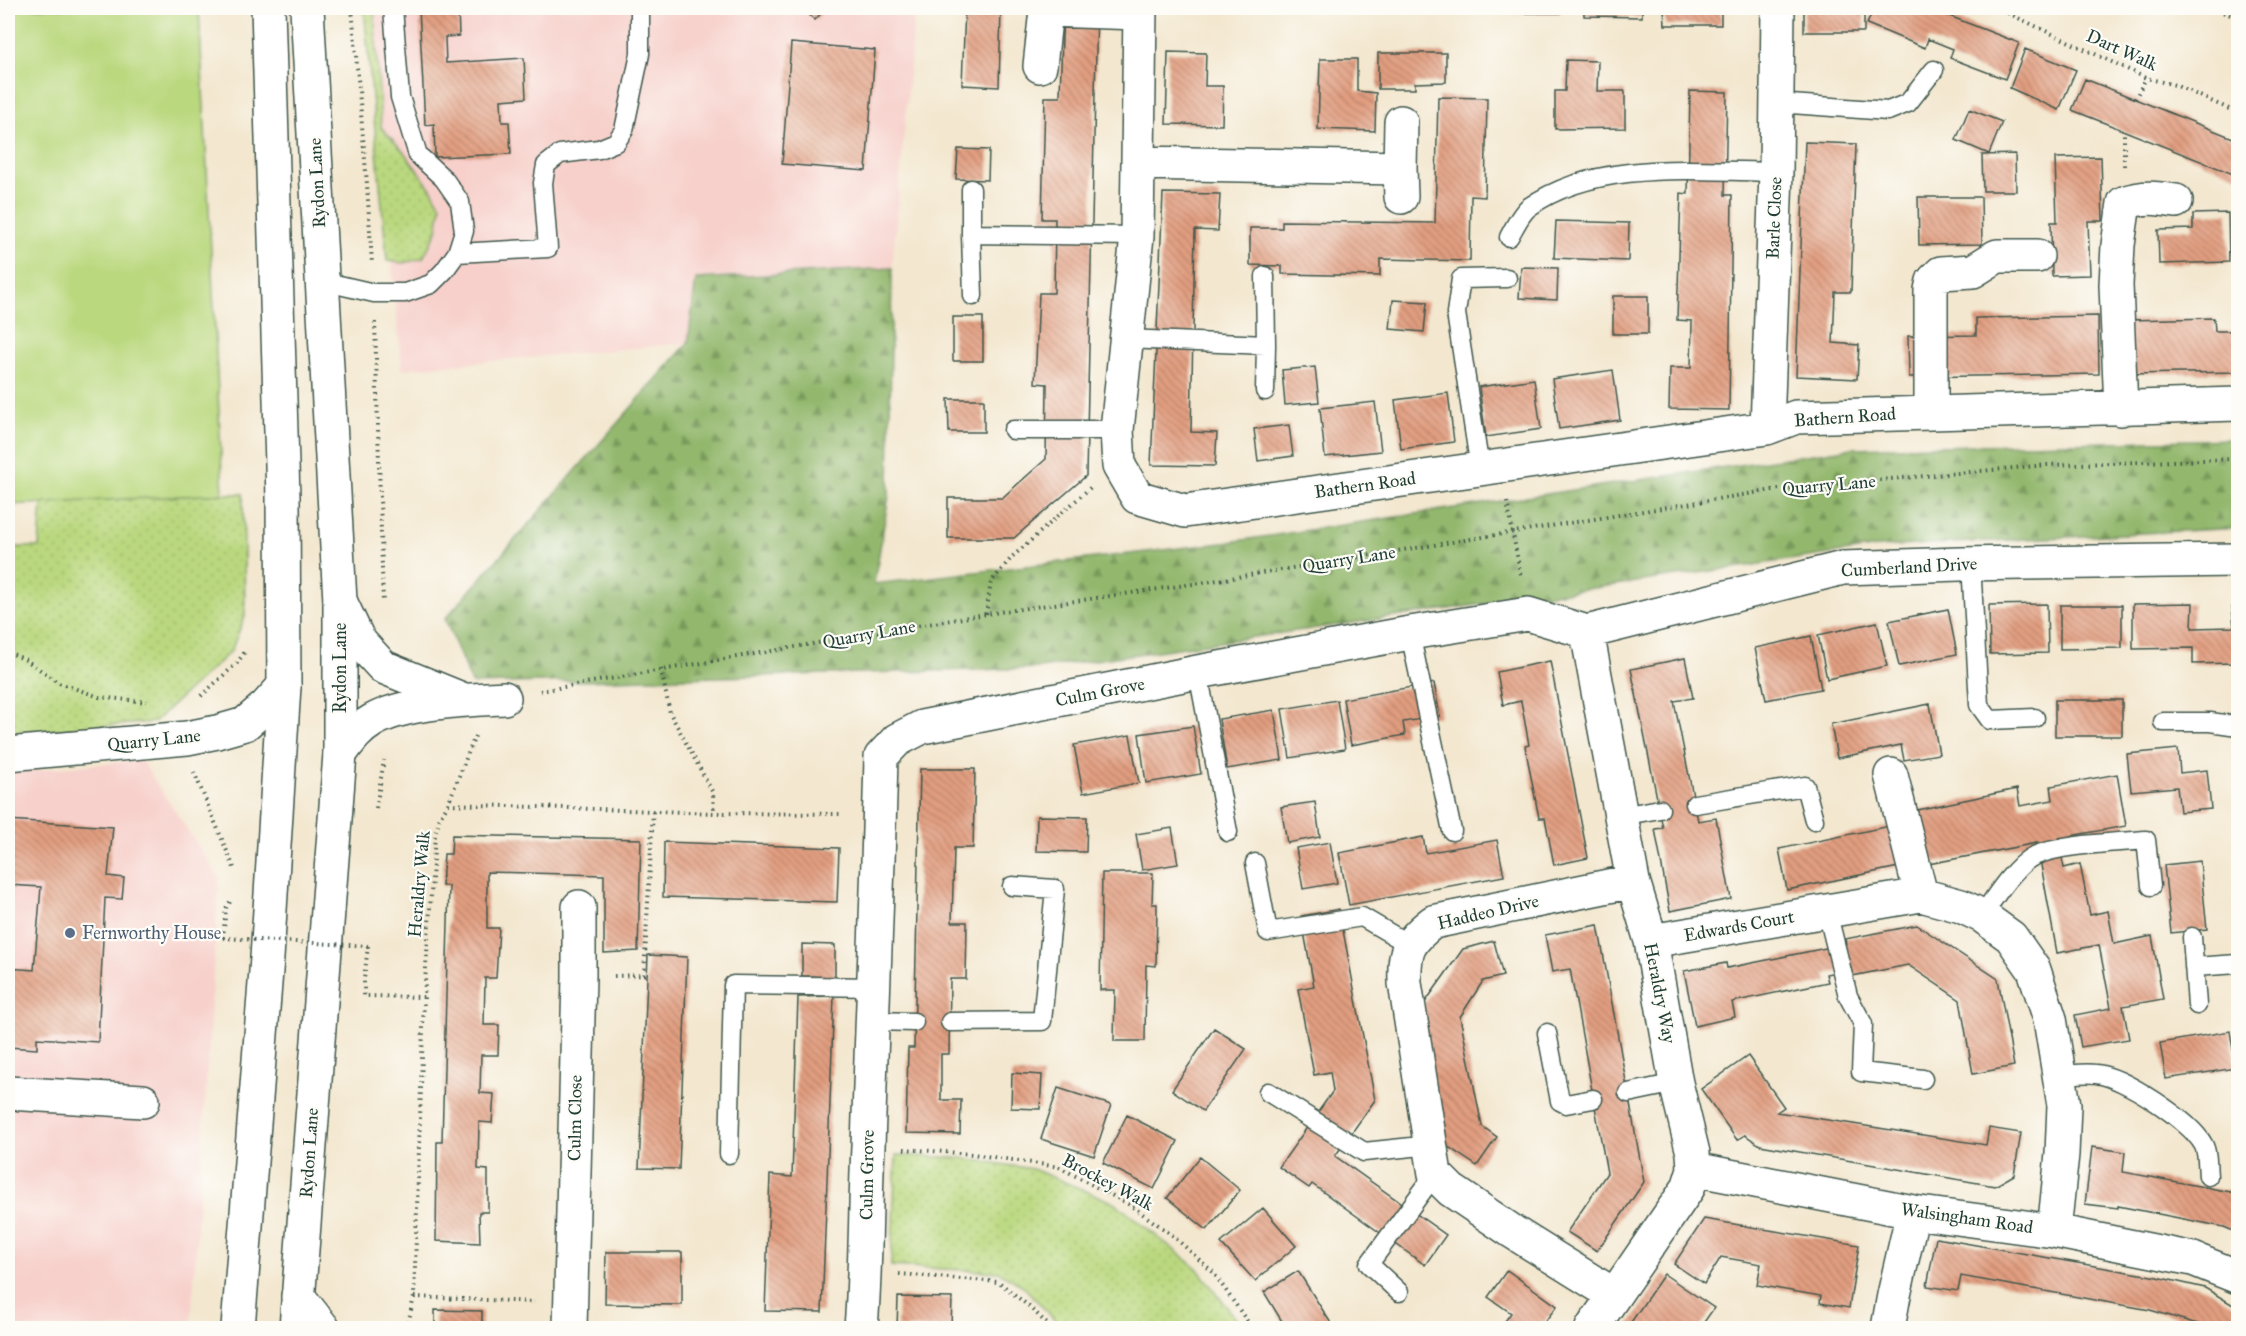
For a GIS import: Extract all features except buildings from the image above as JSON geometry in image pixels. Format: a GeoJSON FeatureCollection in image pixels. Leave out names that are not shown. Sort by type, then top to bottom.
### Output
{"type":"FeatureCollection","features":[{"type":"Feature","properties":{"kind":"street"},"geometry":{"type":"LineString","coordinates":[[238,1329],[267,958],[284,686],[283,497],[268,8]]}},
{"type":"Feature","properties":{"kind":"street","name":"Rydon Lane"},"geometry":{"type":"LineString","coordinates":[[296,1329],[340,754],[340,601],[307,8]]}},
{"type":"Feature","properties":{"kind":"street","name":"Barle Close"},"geometry":{"type":"LineString","coordinates":[[1767,428],[1776,172],[1778,8]]}},
{"type":"Feature","properties":{"kind":"street","name":"Bathern Road"},"geometry":{"type":"LineString","coordinates":[[1040,66],[1047,9],[1140,10],[1137,236],[1117,430],[1119,466],[1137,497],[1185,511],[1767,428],[1796,417],[2238,404]]}},
{"type":"Feature","properties":{"kind":"street"},"geometry":{"type":"LineString","coordinates":[[1139,163],[1401,182],[1401,122]]}},
{"type":"Feature","properties":{"kind":"street"},"geometry":{"type":"LineString","coordinates":[[2121,409],[2116,285],[2118,245],[2124,204],[2139,198],[2176,201]]}},
{"type":"Feature","properties":{"kind":"street"},"geometry":{"type":"LineString","coordinates":[[1931,412],[1930,290],[1933,281],[1941,273],[1973,271],[1997,256],[2037,256]]}},
{"type":"Feature","properties":{"kind":"street","name":"Cumberland Drive"},"geometry":{"type":"LineString","coordinates":[[1587,632],[1843,568],[1971,563],[2238,560]]}},
{"type":"Feature","properties":{"kind":"street"},"geometry":{"type":"LineString","coordinates":[[340,601],[359,641],[383,666],[464,700]]}},
{"type":"Feature","properties":{"kind":"street","name":"Culm Grove"},"geometry":{"type":"LineString","coordinates":[[861,1329],[875,987],[881,758],[897,740],[922,727],[1198,672],[1528,614],[1587,632]]}},
{"type":"Feature","properties":{"kind":"street","name":"Heraldry Way"},"geometry":{"type":"LineString","coordinates":[[1587,632],[1633,881],[1651,941],[1676,1083],[1693,1153],[1694,1169]]}},
{"type":"Feature","properties":{"kind":"street","name":"Quarry Lane"},"geometry":{"type":"LineString","coordinates":[[8,754],[187,738],[244,724],[266,706],[284,686]]}},
{"type":"Feature","properties":{"kind":"street"},"geometry":{"type":"LineString","coordinates":[[340,754],[356,733],[373,720],[404,709],[464,700],[504,698]]}},
{"type":"Feature","properties":{"kind":"street"},"geometry":{"type":"LineString","coordinates":[[1891,775],[1920,895]]}},
{"type":"Feature","properties":{"kind":"street","name":"Haddeo Drive"},"geometry":{"type":"LineString","coordinates":[[1410,945],[1416,935],[1433,922],[1633,881]]}},
{"type":"Feature","properties":{"kind":"street","name":"Edwards Court"},"geometry":{"type":"LineString","coordinates":[[1651,941],[1920,895],[1961,906],[1982,916],[2011,937],[2034,970],[2050,1019],[2064,1105],[2062,1154],[2054,1231]]}},
{"type":"Feature","properties":{"kind":"street","name":"Culm Close"},"geometry":{"type":"LineString","coordinates":[[570,1316],[579,907]]}},
{"type":"Feature","properties":{"kind":"street"},"geometry":{"type":"LineString","coordinates":[[1410,945],[1404,959],[1405,983],[1433,1159],[1450,1190],[1614,1295]]}},
{"type":"Feature","properties":{"kind":"street"},"geometry":{"type":"LineString","coordinates":[[8,1093],[144,1101]]}},
{"type":"Feature","properties":{"kind":"street"},"geometry":{"type":"LineString","coordinates":[[1592,1329],[1688,1188],[1694,1169]]}},
{"type":"Feature","properties":{"kind":"street","name":"Walsingham Road"},"geometry":{"type":"LineString","coordinates":[[1694,1169],[1913,1212],[2054,1231],[2193,1259],[2238,1277]]}},
{"type":"Feature","properties":{"kind":"street"},"geometry":{"type":"LineString","coordinates":[[1888,1329],[1913,1212]]}},
{"type":"Feature","properties":{"kind":"street"},"geometry":{"type":"LineString","coordinates":[[298,1296],[323,1329]]}},
{"type":"Feature","properties":{"kind":"lane"},"geometry":{"type":"LineString","coordinates":[[322,281],[374,293],[405,293],[431,284],[457,253],[464,231],[460,202],[444,178],[418,155],[400,97],[393,8]]}},
{"type":"Feature","properties":{"kind":"lane"},"geometry":{"type":"LineString","coordinates":[[457,253],[548,248],[543,183],[546,165],[560,154],[599,149],[616,142],[624,130],[640,54],[640,8]]}},
{"type":"Feature","properties":{"kind":"lane"},"geometry":{"type":"LineString","coordinates":[[1777,103],[1888,111],[1908,104],[1934,70]]}},
{"type":"Feature","properties":{"kind":"lane"},"geometry":{"type":"LineString","coordinates":[[1509,237],[1527,208],[1574,183],[1645,171],[1776,172]]}},
{"type":"Feature","properties":{"kind":"lane"},"geometry":{"type":"LineString","coordinates":[[971,189],[973,296]]}},
{"type":"Feature","properties":{"kind":"lane"},"geometry":{"type":"LineString","coordinates":[[971,234],[1137,236]]}},
{"type":"Feature","properties":{"kind":"lane"},"geometry":{"type":"LineString","coordinates":[[1265,276],[1265,392]]}},
{"type":"Feature","properties":{"kind":"lane"},"geometry":{"type":"LineString","coordinates":[[1480,469],[1456,313],[1461,279],[1507,278]]}},
{"type":"Feature","properties":{"kind":"lane"},"geometry":{"type":"LineString","coordinates":[[1126,339],[1266,345]]}},
{"type":"Feature","properties":{"kind":"lane"},"geometry":{"type":"LineString","coordinates":[[1013,430],[1117,430]]}},
{"type":"Feature","properties":{"kind":"lane"},"geometry":{"type":"LineString","coordinates":[[1971,563],[1979,705],[1990,720],[2035,718]]}},
{"type":"Feature","properties":{"kind":"lane"},"geometry":{"type":"LineString","coordinates":[[1410,633],[1452,831]]}},
{"type":"Feature","properties":{"kind":"lane"},"geometry":{"type":"LineString","coordinates":[[1198,672],[1228,832]]}},
{"type":"Feature","properties":{"kind":"lane"},"geometry":{"type":"LineString","coordinates":[[2163,722],[2210,722],[2238,726]]}},
{"type":"Feature","properties":{"kind":"lane"},"geometry":{"type":"LineString","coordinates":[[1695,804],[1805,786],[1814,820]]}},
{"type":"Feature","properties":{"kind":"lane"},"geometry":{"type":"LineString","coordinates":[[1621,816],[1660,809]]}},
{"type":"Feature","properties":{"kind":"lane"},"geometry":{"type":"LineString","coordinates":[[1982,916],[2007,880],[2033,857],[2070,848],[2146,840],[2151,886]]}},
{"type":"Feature","properties":{"kind":"lane"},"geometry":{"type":"LineString","coordinates":[[1255,863],[1268,932],[1362,917],[1410,945]]}},
{"type":"Feature","properties":{"kind":"lane"},"geometry":{"type":"LineString","coordinates":[[950,1022],[1042,1021],[1055,889],[1012,886]]}},
{"type":"Feature","properties":{"kind":"lane"},"geometry":{"type":"LineString","coordinates":[[1827,911],[1848,996],[1863,1024],[1861,1072],[1923,1079]]}},
{"type":"Feature","properties":{"kind":"lane"},"geometry":{"type":"LineString","coordinates":[[2192,937],[2197,1005]]}},
{"type":"Feature","properties":{"kind":"lane"},"geometry":{"type":"LineString","coordinates":[[2194,968],[2238,964]]}},
{"type":"Feature","properties":{"kind":"lane"},"geometry":{"type":"LineString","coordinates":[[729,1154],[733,985],[875,987]]}},
{"type":"Feature","properties":{"kind":"lane"},"geometry":{"type":"LineString","coordinates":[[873,1021],[914,1022]]}},
{"type":"Feature","properties":{"kind":"lane"},"geometry":{"type":"LineString","coordinates":[[1547,1033],[1560,1101],[1566,1104],[1593,1099]]}},
{"type":"Feature","properties":{"kind":"lane"},"geometry":{"type":"LineString","coordinates":[[2059,1075],[2098,1073],[2133,1087],[2162,1106],[2190,1128],[2204,1146],[2208,1176]]}},
{"type":"Feature","properties":{"kind":"lane"},"geometry":{"type":"LineString","coordinates":[[1628,1093],[1676,1083]]}},
{"type":"Feature","properties":{"kind":"lane"},"geometry":{"type":"LineString","coordinates":[[1268,1092],[1364,1152],[1433,1159],[1369,1264],[1399,1292]]}},
{"type":"Feature","properties":{"kind":"path"},"geometry":{"type":"LineString","coordinates":[[352,8],[368,183],[374,293],[384,612]]}},
{"type":"Feature","properties":{"kind":"path","name":"Dart Walk"},"geometry":{"type":"LineString","coordinates":[[1997,8],[2146,78],[2175,85],[2238,113]]}},
{"type":"Feature","properties":{"kind":"path"},"geometry":{"type":"LineString","coordinates":[[2212,8],[2238,18]]}},
{"type":"Feature","properties":{"kind":"path"},"geometry":{"type":"LineString","coordinates":[[2135,99],[2146,78]]}},
{"type":"Feature","properties":{"kind":"path","name":"Quarry Lane"},"geometry":{"type":"LineString","coordinates":[[504,698],[986,614],[1200,584],[1779,489],[2048,465],[2238,459]]}},
{"type":"Feature","properties":{"kind":"path"},"geometry":{"type":"LineString","coordinates":[[986,614],[991,582],[1012,557],[1097,482],[1119,466]]}},
{"type":"Feature","properties":{"kind":"path"},"geometry":{"type":"LineString","coordinates":[[1508,510],[1518,552]]}},
{"type":"Feature","properties":{"kind":"path"},"geometry":{"type":"LineString","coordinates":[[237,875],[193,770],[187,738],[190,706],[237,663],[247,648]]}},
{"type":"Feature","properties":{"kind":"path"},"geometry":{"type":"LineString","coordinates":[[8,652],[26,660],[59,683],[89,694],[157,704]]}},
{"type":"Feature","properties":{"kind":"path"},"geometry":{"type":"LineString","coordinates":[[662,669],[670,713],[713,793],[714,813]]}},
{"type":"Feature","properties":{"kind":"path","name":"Heraldry Walk"},"geometry":{"type":"LineString","coordinates":[[408,1329],[414,1297],[424,997],[435,835],[440,817],[448,804],[478,728]]}},
{"type":"Feature","properties":{"kind":"path"},"geometry":{"type":"LineString","coordinates":[[448,804],[714,813],[880,815]]}},
{"type":"Feature","properties":{"kind":"path"},"geometry":{"type":"LineString","coordinates":[[579,977],[644,975],[653,811]]}},
{"type":"Feature","properties":{"kind":"path"},"geometry":{"type":"LineString","coordinates":[[236,904],[237,892]]}},
{"type":"Feature","properties":{"kind":"path"},"geometry":{"type":"LineString","coordinates":[[226,909],[223,938],[368,945],[364,996],[424,997]]}},
{"type":"Feature","properties":{"kind":"path"},"geometry":{"type":"LineString","coordinates":[[234,939],[235,927]]}},
{"type":"Feature","properties":{"kind":"path","name":"Brockey Walk"},"geometry":{"type":"LineString","coordinates":[[868,1148],[973,1154],[1059,1167],[1130,1205],[1171,1234],[1213,1272],[1252,1329]]}},
{"type":"Feature","properties":{"kind":"path"},"geometry":{"type":"LineString","coordinates":[[865,1272],[999,1282],[1031,1308],[1051,1329]]}},
{"type":"Feature","properties":{"kind":"path"},"geometry":{"type":"LineString","coordinates":[[414,1297],[491,1299],[570,1316]]}},
{"type":"Feature","properties":{"kind":"shaded area"},"geometry":{"type":"Polygon","coordinates":[[[367,8],[915,8],[892,268],[696,279],[688,343],[402,369],[367,8]]]}},
{"type":"Feature","properties":{"kind":"shaded area"},"geometry":{"type":"Polygon","coordinates":[[[141,760],[219,877],[191,1328],[8,1328],[8,773],[141,760]]]}},
{"type":"Feature","properties":{"kind":"green space"},"geometry":{"type":"Polygon","coordinates":[[[8,8],[199,8],[223,494],[8,505],[8,8]]]}},
{"type":"Feature","properties":{"kind":"green space"},"geometry":{"type":"Polygon","coordinates":[[[364,8],[374,8],[381,127],[403,151],[441,206],[437,231],[423,258],[404,263],[387,261],[364,8]]]}},
{"type":"Feature","properties":{"kind":"green space"},"geometry":{"type":"Polygon","coordinates":[[[892,268],[889,495],[874,584],[1223,543],[1852,448],[2238,439],[2238,528],[1878,547],[1040,668],[472,684],[445,619],[688,343],[696,279],[892,268]]]}},
{"type":"Feature","properties":{"kind":"green space"},"geometry":{"type":"Polygon","coordinates":[[[243,494],[245,616],[231,651],[154,722],[8,734],[8,547],[39,547],[42,503],[243,494]]]}},
{"type":"Feature","properties":{"kind":"green space"},"geometry":{"type":"Polygon","coordinates":[[[896,1155],[962,1158],[1033,1169],[1115,1203],[1197,1268],[1243,1328],[1062,1328],[1023,1286],[999,1272],[891,1266],[896,1155]]]}},
{"type":"Feature","properties":{"kind":"place","name":"Fernworthy House"},"geometry":{"type":"Point","coordinates":[70,933]}}]}
